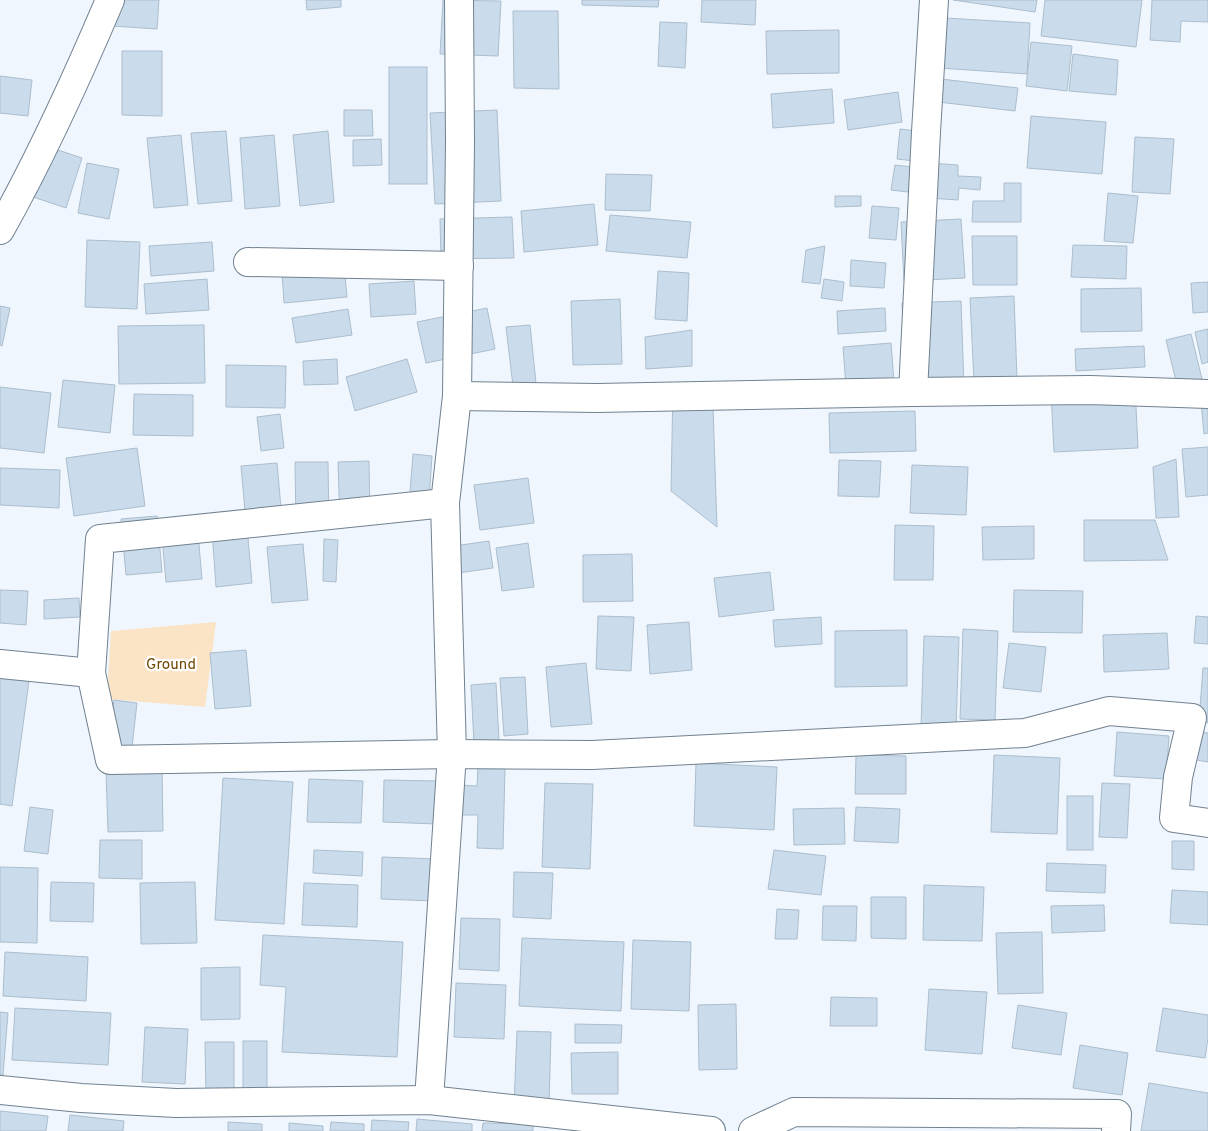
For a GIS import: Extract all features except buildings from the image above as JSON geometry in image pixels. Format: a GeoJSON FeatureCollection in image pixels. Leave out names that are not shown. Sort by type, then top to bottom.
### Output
{"type":"FeatureCollection","features":[{"type":"Feature","properties":{"kind":"street"},"geometry":{"type":"LineString","coordinates":[[0,230],[74,86],[110,0]]}},
{"type":"Feature","properties":{"kind":"street"},"geometry":{"type":"LineString","coordinates":[[429,1100],[452,754],[445,503],[456,396],[460,143],[459,0]]}},
{"type":"Feature","properties":{"kind":"street"},"geometry":{"type":"LineString","coordinates":[[913,392],[934,0]]}},
{"type":"Feature","properties":{"kind":"street"},"geometry":{"type":"LineString","coordinates":[[248,262],[459,266]]}},
{"type":"Feature","properties":{"kind":"street"},"geometry":{"type":"LineString","coordinates":[[456,396],[597,398],[1090,390],[1208,394]]}},
{"type":"Feature","properties":{"kind":"street"},"geometry":{"type":"LineString","coordinates":[[445,503],[100,539],[91,673],[110,760],[452,754],[592,755],[1025,733],[1109,711],[1192,718],[1178,777],[1174,818],[1208,822]]}},
{"type":"Feature","properties":{"kind":"street"},"geometry":{"type":"LineString","coordinates":[[0,664],[91,673]]}},
{"type":"Feature","properties":{"kind":"street"},"geometry":{"type":"LineString","coordinates":[[0,1090],[82,1098],[176,1103],[429,1100],[711,1131]]}},
{"type":"Feature","properties":{"kind":"street"},"geometry":{"type":"LineString","coordinates":[[753,1131],[794,1112],[1117,1114],[1116,1131]]}},
{"type":"Feature","properties":{"kind":"green space","name":"Ground"},"geometry":{"type":"Polygon","coordinates":[[[216,622],[205,707],[107,699],[111,631],[216,622]]]}}]}
